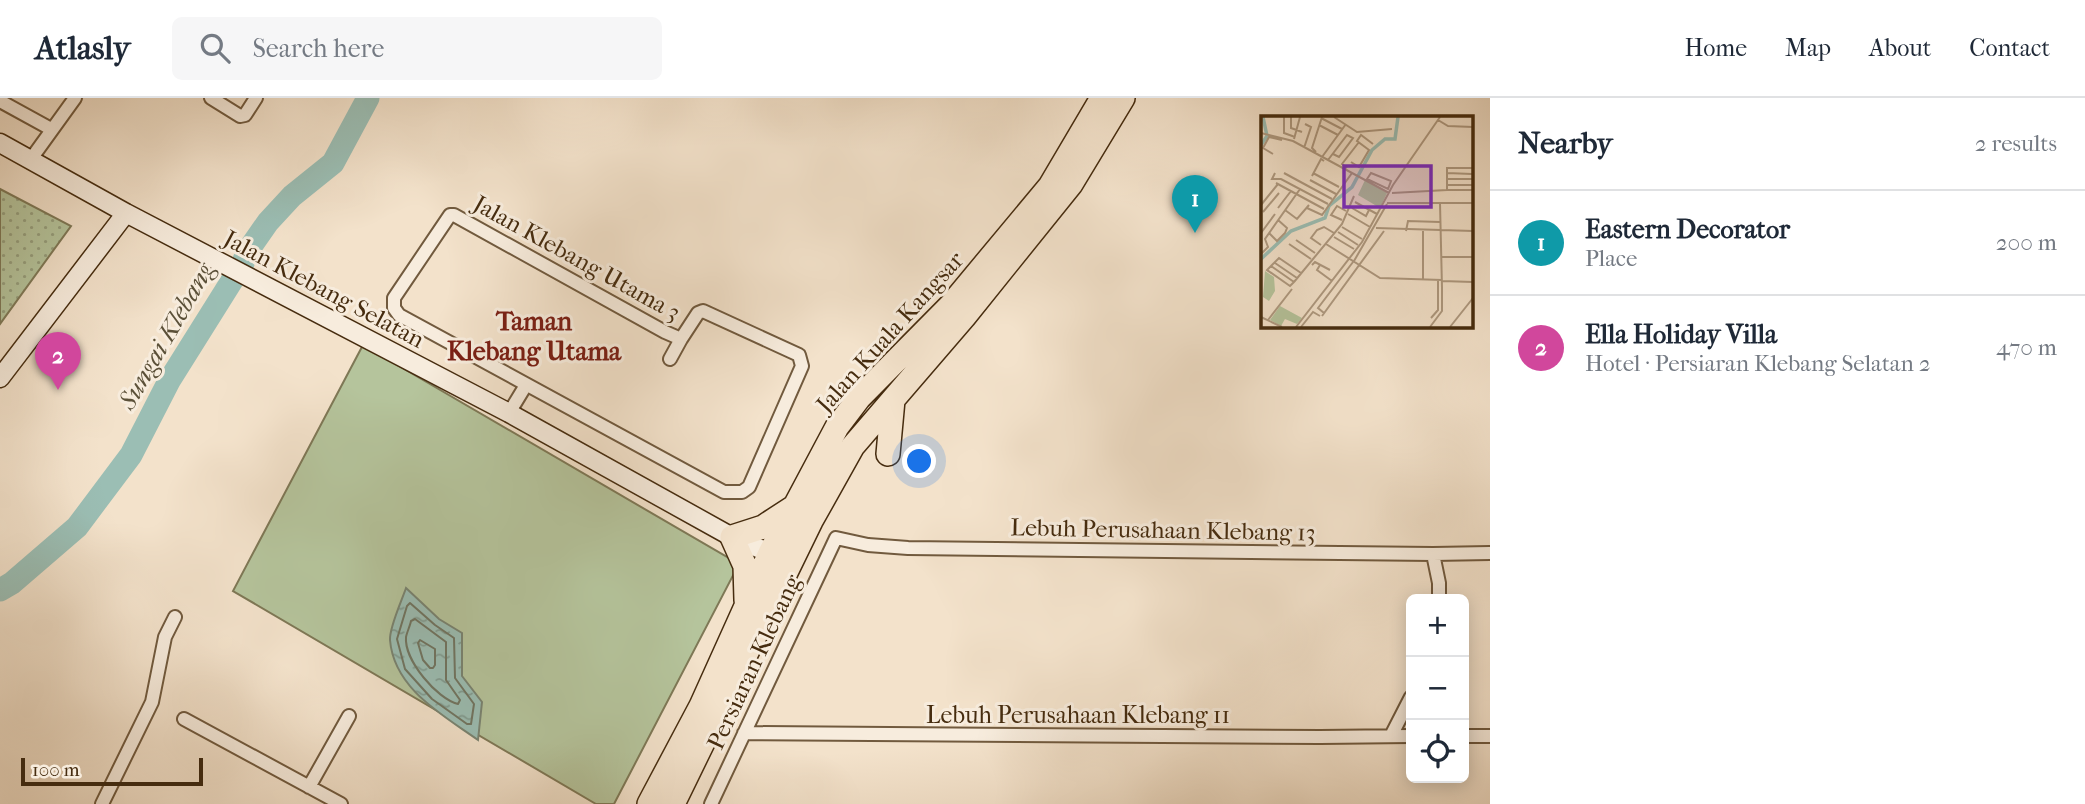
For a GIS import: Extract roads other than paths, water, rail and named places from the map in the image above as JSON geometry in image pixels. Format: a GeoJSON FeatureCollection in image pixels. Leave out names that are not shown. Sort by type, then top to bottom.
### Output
{"type":"FeatureCollection","features":[{"type":"Feature","properties":{"kind":"highway","name":"Jalan Kuala Kangsar"},"geometry":{"type":"LineString","coordinates":[[649,804],[701,706],[794,506],[831,438],[859,398],[951,305],[1050,186],[1102,98]]}},
{"type":"Feature","properties":{"kind":"highway","name":"Jalan Kuala Kangsar"},"geometry":{"type":"LineString","coordinates":[[673,804],[817,510],[853,446],[964,317],[1071,184],[1123,98]]}},
{"type":"Feature","properties":{"kind":"highway"},"geometry":{"type":"LineString","coordinates":[[888,454],[893,400]]}},
{"type":"Feature","properties":{"kind":"highway"},"geometry":{"type":"LineString","coordinates":[[746,606],[746,566],[732,537],[763,527],[794,506]]}},
{"type":"Feature","properties":{"kind":"highway"},"geometry":{"type":"LineString","coordinates":[[730,686],[731,672],[765,598],[774,568],[773,554],[786,548],[817,510]]}},
{"type":"Feature","properties":{"kind":"street"},"geometry":{"type":"LineString","coordinates":[[30,159],[75,98]]}},
{"type":"Feature","properties":{"kind":"street"},"geometry":{"type":"LineString","coordinates":[[211,98],[240,116],[245,115],[256,98]]}},
{"type":"Feature","properties":{"kind":"street"},"geometry":{"type":"LineString","coordinates":[[0,102],[51,129]]}},
{"type":"Feature","properties":{"kind":"street","name":"Jalan Klebang Selatan"},"geometry":{"type":"LineString","coordinates":[[0,143],[126,213],[509,413],[732,537],[773,554]]}},
{"type":"Feature","properties":{"kind":"street"},"geometry":{"type":"LineString","coordinates":[[0,378],[126,213]]}},
{"type":"Feature","properties":{"kind":"street","name":"Jalan Klebang Utama 3"},"geometry":{"type":"LineString","coordinates":[[450,215],[454,215],[681,339],[698,313],[703,311],[801,358],[802,366],[749,487],[742,492],[724,492],[399,315],[394,308],[394,298],[450,215]]}},
{"type":"Feature","properties":{"kind":"street"},"geometry":{"type":"LineString","coordinates":[[670,359],[681,339]]}},
{"type":"Feature","properties":{"kind":"street"},"geometry":{"type":"LineString","coordinates":[[509,413],[526,385]]}},
{"type":"Feature","properties":{"kind":"street","name":"Lebuh Perusahaan Klebang 13"},"geometry":{"type":"LineString","coordinates":[[836,538],[887,547],[1490,553]]}},
{"type":"Feature","properties":{"kind":"street","name":"Persiaran Klebang"},"geometry":{"type":"LineString","coordinates":[[711,804],[836,538]]}},
{"type":"Feature","properties":{"kind":"street"},"geometry":{"type":"LineString","coordinates":[[1433,554],[1439,594]]}},
{"type":"Feature","properties":{"kind":"street"},"geometry":{"type":"LineString","coordinates":[[102,804],[152,702],[165,638],[175,617]]}},
{"type":"Feature","properties":{"kind":"street"},"geometry":{"type":"LineString","coordinates":[[1391,736],[1406,707]]}},
{"type":"Feature","properties":{"kind":"street"},"geometry":{"type":"LineString","coordinates":[[309,787],[349,716]]}},
{"type":"Feature","properties":{"kind":"street"},"geometry":{"type":"LineString","coordinates":[[184,719],[341,804]]}},
{"type":"Feature","properties":{"kind":"street","name":"Lebuh Perusahaan Klebang 11"},"geometry":{"type":"LineString","coordinates":[[744,733],[1406,736]]}},
{"type":"Feature","properties":{"kind":"street"},"geometry":{"type":"LineString","coordinates":[[1469,736],[1490,736]]}},
{"type":"Feature","properties":{"kind":"water"},"geometry":{"type":"Polygon","coordinates":[[[406,588],[439,619],[462,633],[462,676],[482,702],[478,740],[422,699],[410,687],[393,657],[390,635],[406,588]]]}},
{"type":"Feature","properties":{"kind":"waterway","name":"Sungai Klebang"},"geometry":{"type":"LineString","coordinates":[[0,590],[12,583],[77,527],[131,455],[169,381],[243,263],[247,252],[268,222],[292,196],[333,163],[368,98]]}},
{"type":"Feature","properties":{"kind":"place","name":"Eastern Decorator"},"geometry":{"type":"Point","coordinates":[1195,233]}},
{"type":"Feature","properties":{"kind":"place","name":"Ella Holiday Villa"},"geometry":{"type":"Point","coordinates":[58,390]}},
{"type":"Feature","properties":{"kind":"district","name":"Taman Klebang Utama"},"geometry":{"type":"Point","coordinates":[534,336]}}]}
